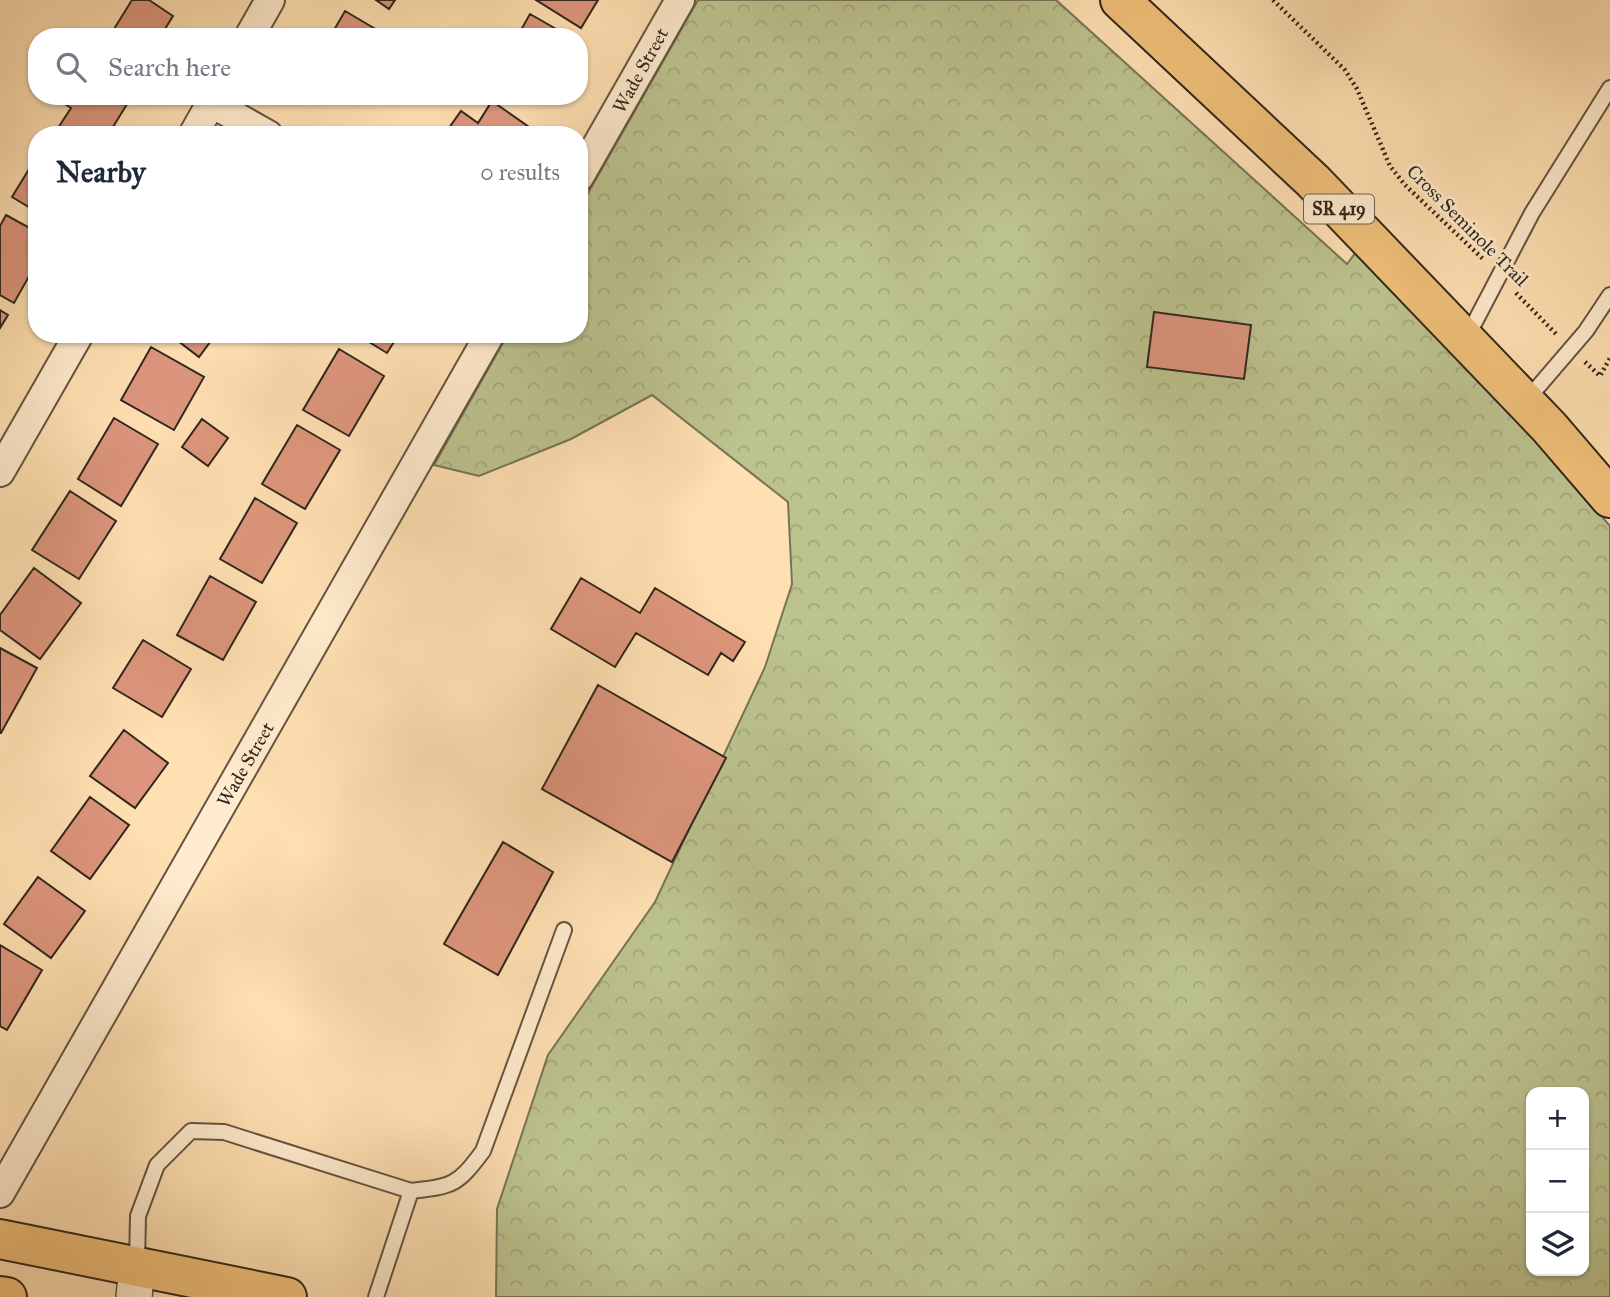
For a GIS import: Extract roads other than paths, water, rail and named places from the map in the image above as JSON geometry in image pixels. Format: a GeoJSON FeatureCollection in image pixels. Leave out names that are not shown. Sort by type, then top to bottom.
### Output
{"type":"FeatureCollection","features":[{"type":"Feature","properties":{"kind":"main road","name":"SR 419"},"geometry":{"type":"LineString","coordinates":[[1120,0],[1313,181],[1525,402],[1610,498]]}},
{"type":"Feature","properties":{"kind":"main road"},"geometry":{"type":"LineString","coordinates":[[0,1239],[136,1281],[287,1297]]}},
{"type":"Feature","properties":{"kind":"main road"},"geometry":{"type":"LineString","coordinates":[[0,1296],[7,1297]]}},
{"type":"Feature","properties":{"kind":"street"},"geometry":{"type":"LineString","coordinates":[[254,28],[270,0]]}},
{"type":"Feature","properties":{"kind":"street","name":"Wade Street"},"geometry":{"type":"LineString","coordinates":[[588,161],[680,0]]}},
{"type":"Feature","properties":{"kind":"street"},"geometry":{"type":"LineString","coordinates":[[198,126],[211,105]]}},
{"type":"Feature","properties":{"kind":"street"},"geometry":{"type":"LineString","coordinates":[[222,105],[254,126]]}},
{"type":"Feature","properties":{"kind":"street"},"geometry":{"type":"LineString","coordinates":[[0,472],[74,343]]}},
{"type":"Feature","properties":{"kind":"street","name":"Wade Street"},"geometry":{"type":"LineString","coordinates":[[0,1193],[485,343]]}},
{"type":"Feature","properties":{"kind":"lane"},"geometry":{"type":"LineString","coordinates":[[1465,340],[1532,214],[1610,88]]}},
{"type":"Feature","properties":{"kind":"lane"},"geometry":{"type":"LineString","coordinates":[[1525,402],[1571,349],[1610,295]]}},
{"type":"Feature","properties":{"kind":"lane"},"geometry":{"type":"LineString","coordinates":[[136,1281],[138,1216],[157,1165],[191,1131],[224,1132],[411,1191],[448,1187],[468,1171],[483,1151],[564,930]]}},
{"type":"Feature","properties":{"kind":"lane"},"geometry":{"type":"LineString","coordinates":[[376,1297],[411,1191]]}}]}
